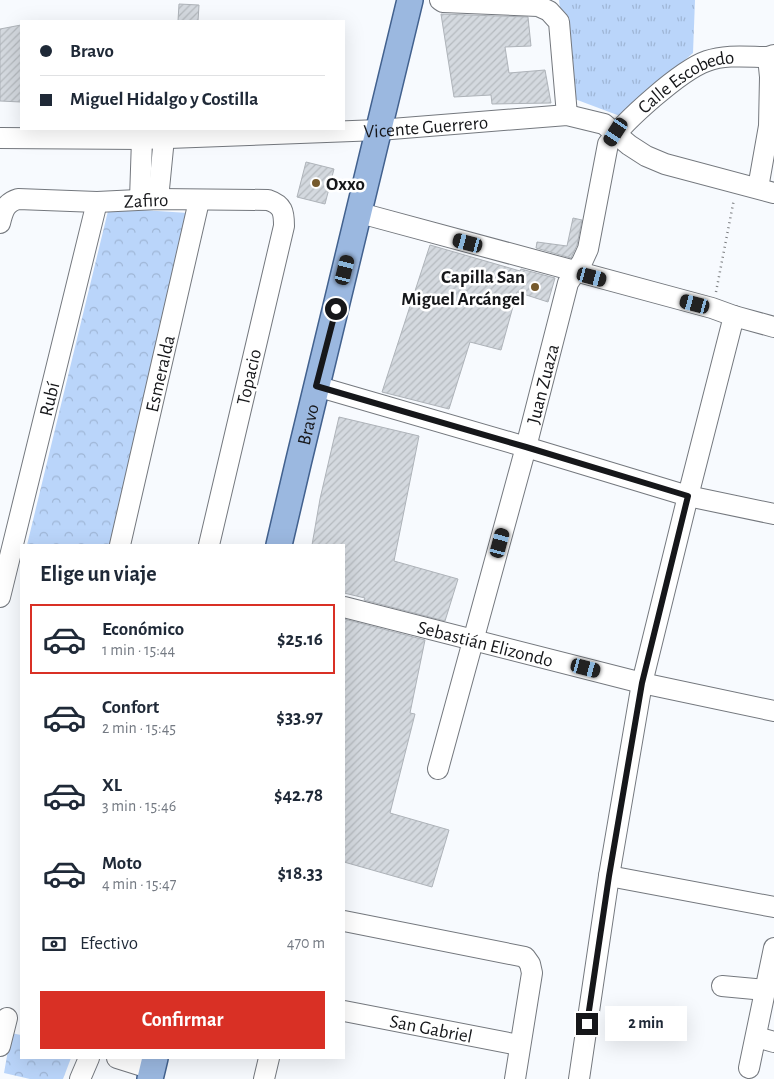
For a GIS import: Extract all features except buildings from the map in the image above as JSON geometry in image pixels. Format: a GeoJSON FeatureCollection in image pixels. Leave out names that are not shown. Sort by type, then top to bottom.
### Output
{"type":"FeatureCollection","features":[{"type":"Feature","properties":{"kind":"main road","name":"Bravo"},"geometry":{"type":"LineString","coordinates":[[279,544],[410,0]]}},
{"type":"Feature","properties":{"kind":"street"},"geometry":{"type":"LineString","coordinates":[[440,0],[443,2],[538,6],[549,11],[559,22],[567,115]]}},
{"type":"Feature","properties":{"kind":"street"},"geometry":{"type":"LineString","coordinates":[[766,190],[771,56]]}},
{"type":"Feature","properties":{"kind":"street","name":"Calle Escobedo"},"geometry":{"type":"LineString","coordinates":[[616,132],[674,81],[708,60],[728,57],[771,56]]}},
{"type":"Feature","properties":{"kind":"street","name":"Vicente Guerrero"},"geometry":{"type":"LineString","coordinates":[[0,138],[142,139],[379,130],[567,115],[604,124],[638,150],[665,164],[766,190]]}},
{"type":"Feature","properties":{"kind":"street","name":"Juan Zuaza"},"geometry":{"type":"LineString","coordinates":[[438,769],[526,447],[568,283],[588,249],[608,144],[616,132]]}},
{"type":"Feature","properties":{"kind":"street"},"geometry":{"type":"LineString","coordinates":[[149,199],[164,138]]}},
{"type":"Feature","properties":{"kind":"street"},"geometry":{"type":"LineString","coordinates":[[142,139],[149,199]]}},
{"type":"Feature","properties":{"kind":"street","name":"Zafiro"},"geometry":{"type":"LineString","coordinates":[[0,223],[4,208],[18,199],[97,202],[149,199],[268,200],[276,203],[282,209]]}},
{"type":"Feature","properties":{"kind":"street","name":"Esmeralda"},"geometry":{"type":"LineString","coordinates":[[120,544],[199,200]]}},
{"type":"Feature","properties":{"kind":"street","name":"Rubí"},"geometry":{"type":"LineString","coordinates":[[0,597],[97,202]]}},
{"type":"Feature","properties":{"kind":"street","name":"Topacio"},"geometry":{"type":"LineString","coordinates":[[209,544],[284,226],[282,209]]}},
{"type":"Feature","properties":{"kind":"street"},"geometry":{"type":"LineString","coordinates":[[360,213],[712,308],[774,327]]}},
{"type":"Feature","properties":{"kind":"street"},"geometry":{"type":"LineString","coordinates":[[579,1079],[609,876],[642,683],[734,316]]}},
{"type":"Feature","properties":{"kind":"street"},"geometry":{"type":"LineString","coordinates":[[316,386],[688,496],[774,514]]}},
{"type":"Feature","properties":{"kind":"street","name":"Sebastián Elizondo"},"geometry":{"type":"LineString","coordinates":[[345,606],[642,683],[774,711]]}},
{"type":"Feature","properties":{"kind":"street"},"geometry":{"type":"LineString","coordinates":[[609,876],[774,907]]}},
{"type":"Feature","properties":{"kind":"street"},"geometry":{"type":"LineString","coordinates":[[345,921],[525,956],[530,964],[532,973],[515,1079]]}},
{"type":"Feature","properties":{"kind":"street"},"geometry":{"type":"LineString","coordinates":[[749,1068],[765,1039],[765,990],[774,948]]}},
{"type":"Feature","properties":{"kind":"street"},"geometry":{"type":"LineString","coordinates":[[722,986],[765,990]]}},
{"type":"Feature","properties":{"kind":"street","name":"San Gabriel"},"geometry":{"type":"LineString","coordinates":[[345,1012],[520,1045]]}},
{"type":"Feature","properties":{"kind":"street"},"geometry":{"type":"LineString","coordinates":[[0,1046],[9,1018]]}},
{"type":"Feature","properties":{"kind":"street"},"geometry":{"type":"LineString","coordinates":[[80,1079],[89,1059]]}},
{"type":"Feature","properties":{"kind":"street"},"geometry":{"type":"LineString","coordinates":[[120,1059],[152,1069]]}},
{"type":"Feature","properties":{"kind":"street"},"geometry":{"type":"LineString","coordinates":[[264,1079],[269,1059]]}},
{"type":"Feature","properties":{"kind":"path"},"geometry":{"type":"LineString","coordinates":[[712,308],[738,183]]}},
{"type":"Feature","properties":{"kind":"green space"},"geometry":{"type":"Polygon","coordinates":[[[559,0],[695,0],[693,53],[620,116],[572,98],[559,0]]]}},
{"type":"Feature","properties":{"kind":"green space"},"geometry":{"type":"Polygon","coordinates":[[[112,208],[188,213],[112,544],[27,544],[108,211],[112,208]]]}},
{"type":"Feature","properties":{"kind":"green space"},"geometry":{"type":"Polygon","coordinates":[[[11,1033],[20,1035],[20,1059],[71,1059],[63,1079],[30,1079],[4,1073],[11,1033]]]}},
{"type":"Feature","properties":{"kind":"place","name":"Oxxo"},"geometry":{"type":"Point","coordinates":[316,183]}},
{"type":"Feature","properties":{"kind":"place","name":"Capilla San Miguel Arcángel"},"geometry":{"type":"Point","coordinates":[535,287]}},
{"type":"Feature","properties":{"kind":"route"},"geometry":{"type":"LineString","coordinates":[[336,309],[316,386],[688,496],[642,683],[609,876],[587,1024]]}}]}
